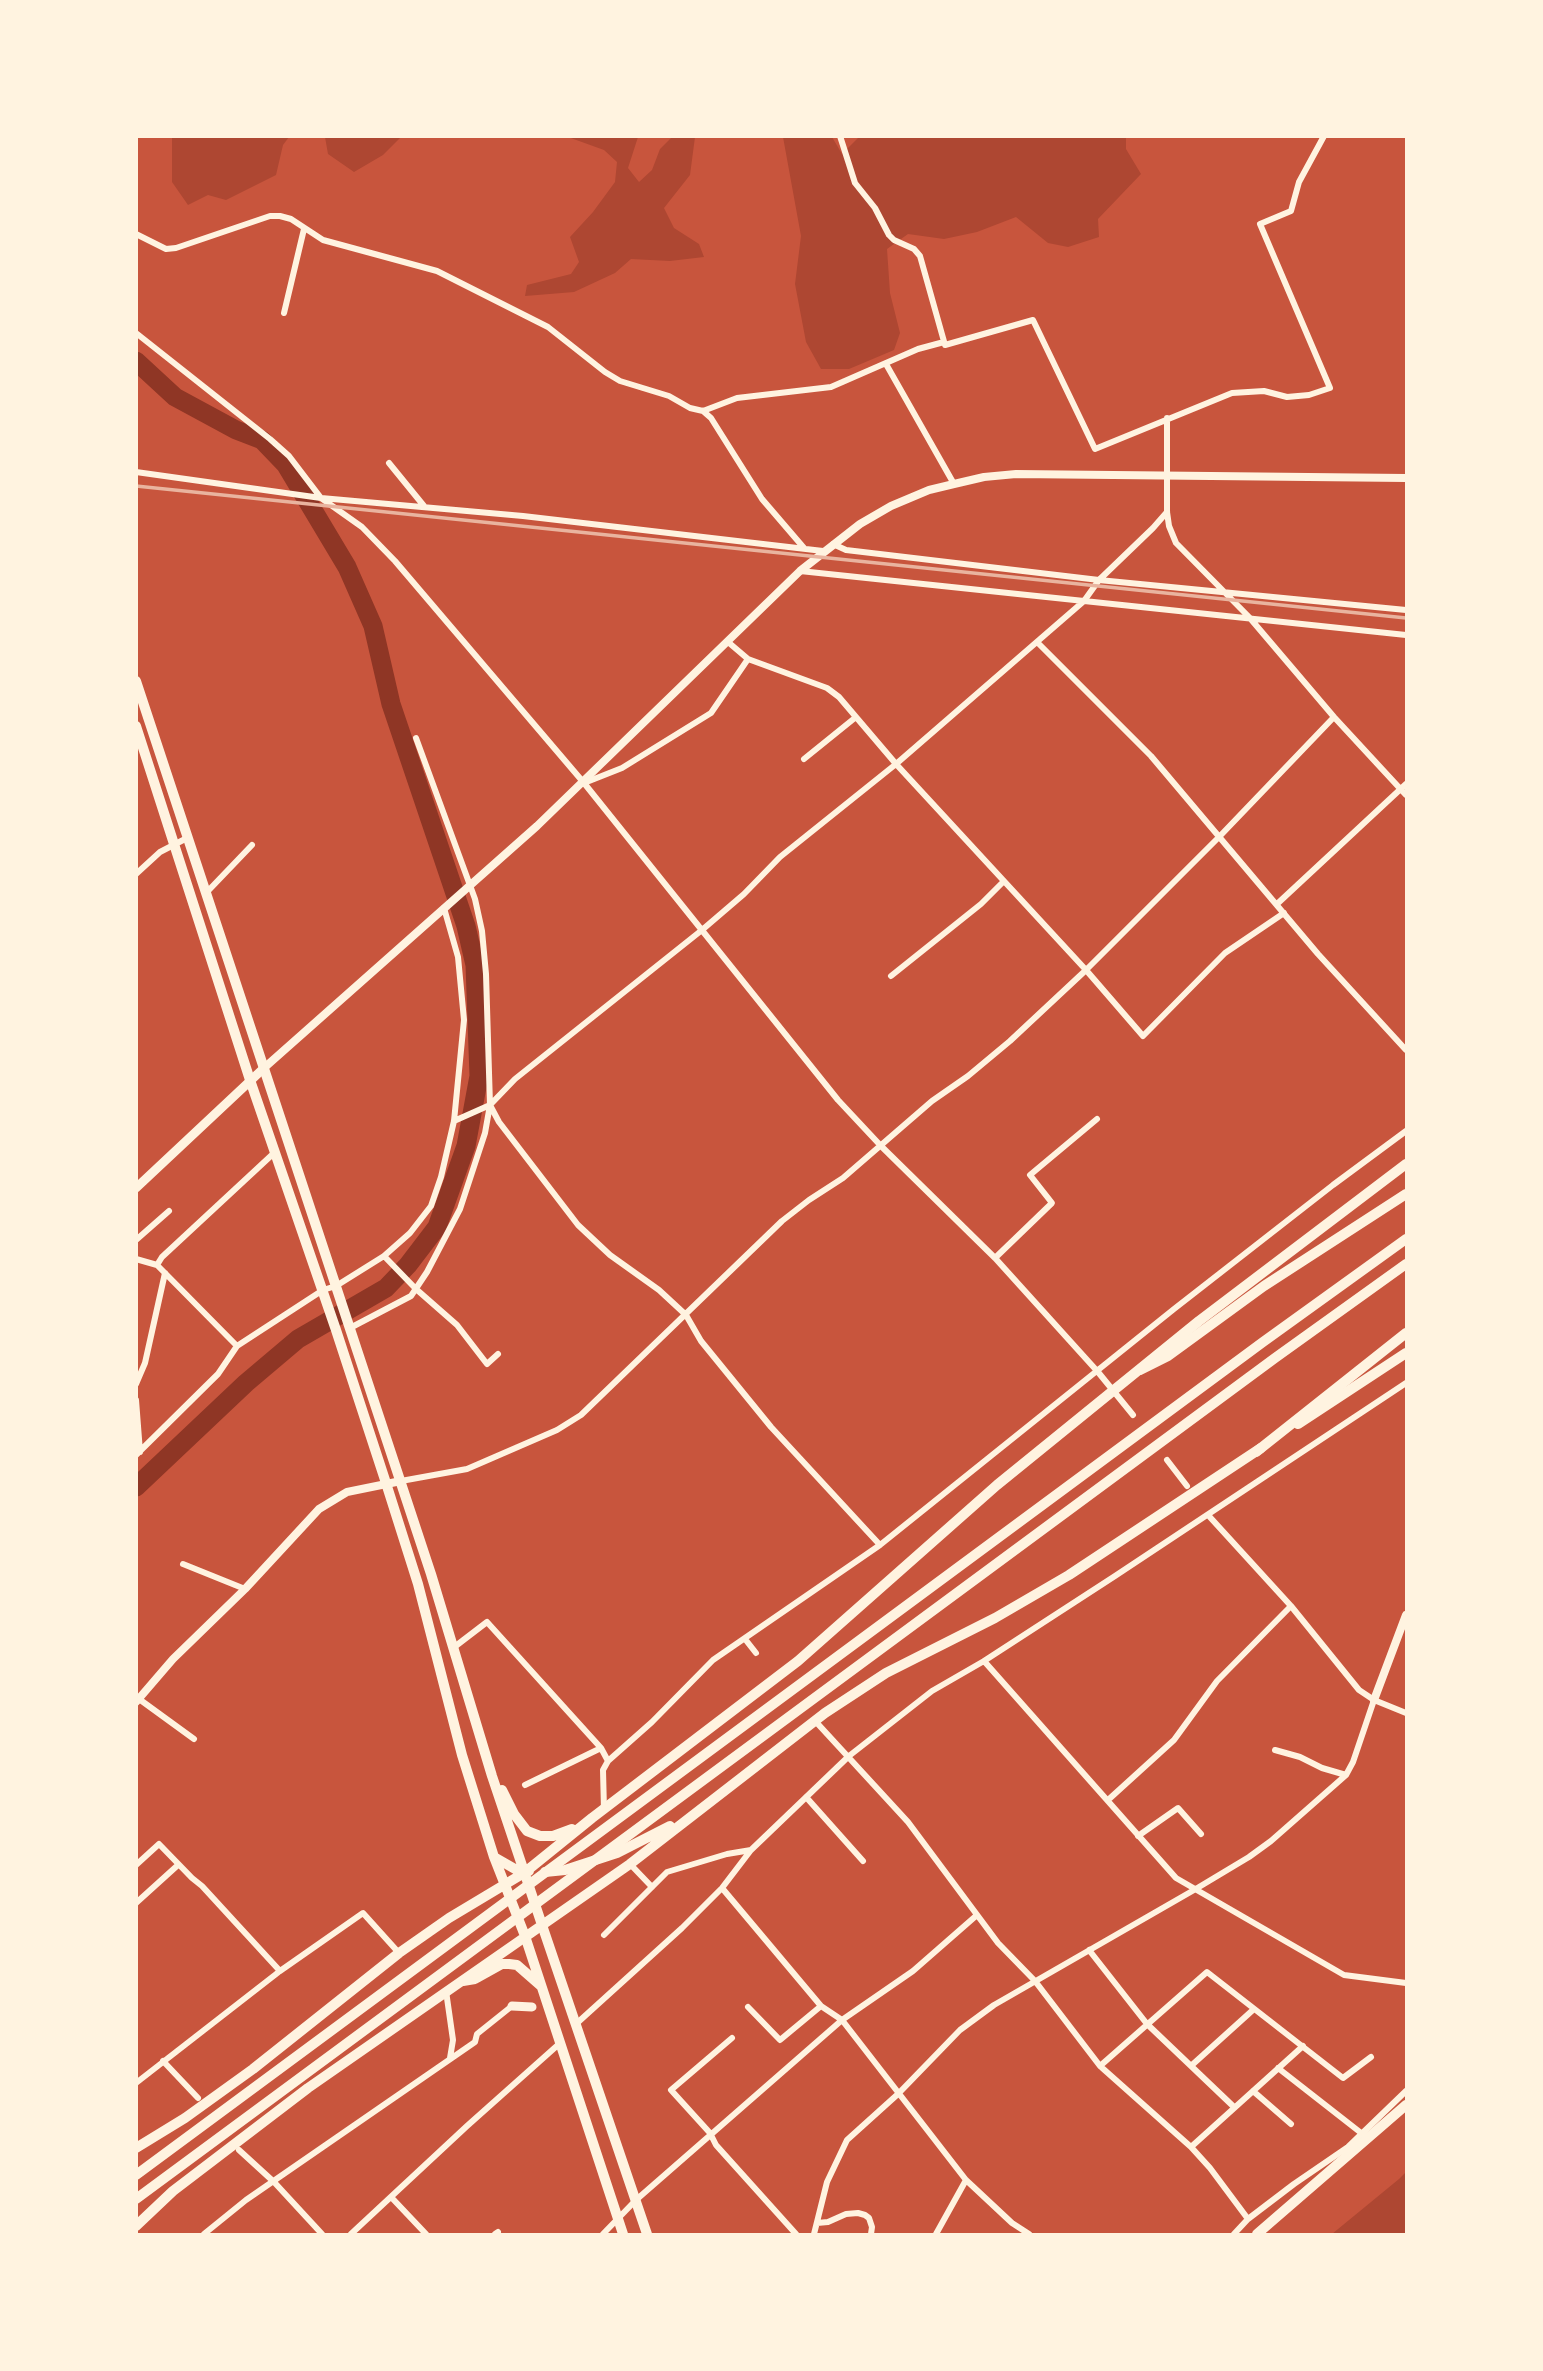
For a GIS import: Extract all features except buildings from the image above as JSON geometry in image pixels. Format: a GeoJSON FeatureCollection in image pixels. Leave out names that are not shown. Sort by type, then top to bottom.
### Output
{"type":"FeatureCollection","features":[{"type":"Feature","properties":{"kind":"highway"},"geometry":{"type":"LineString","coordinates":[[136,681],[401,1481],[492,1776],[542,1925]]}},
{"type":"Feature","properties":{"kind":"highway"},"geometry":{"type":"LineString","coordinates":[[136,726],[274,1153],[386,1483],[418,1584],[462,1755],[494,1857],[524,1937]]}},
{"type":"Feature","properties":{"kind":"highway"},"geometry":{"type":"LineString","coordinates":[[136,2148],[185,2118],[253,2069],[399,1953],[525,1871],[798,1661],[997,1485],[1258,1275],[1406,1164]]}},
{"type":"Feature","properties":{"kind":"highway"},"geometry":{"type":"LineString","coordinates":[[1140,1370],[1168,1356],[1264,1286],[1406,1194]]}},
{"type":"Feature","properties":{"kind":"highway"},"geometry":{"type":"LineString","coordinates":[[136,2175],[1406,1239]]}},
{"type":"Feature","properties":{"kind":"highway"},"geometry":{"type":"LineString","coordinates":[[136,2199],[1406,1264]]}},
{"type":"Feature","properties":{"kind":"highway"},"geometry":{"type":"LineString","coordinates":[[1256,1452],[1406,1333]]}},
{"type":"Feature","properties":{"kind":"highway"},"geometry":{"type":"LineString","coordinates":[[136,2226],[173,2191],[308,2088],[630,1864],[825,1713],[876,1680],[995,1618],[1069,1575],[1406,1353]]}},
{"type":"Feature","properties":{"kind":"highway"},"geometry":{"type":"LineString","coordinates":[[492,1776],[527,1831],[540,1836],[564,1833],[592,1818]]}},
{"type":"Feature","properties":{"kind":"highway"},"geometry":{"type":"LineString","coordinates":[[494,1857],[515,1869],[525,1871],[565,1870],[617,1853],[694,1814]]}},
{"type":"Feature","properties":{"kind":"main road"},"geometry":{"type":"LineString","coordinates":[[136,1188],[264,1068]]}},
{"type":"Feature","properties":{"kind":"main road"},"geometry":{"type":"LineString","coordinates":[[542,1925],[647,2235]]}},
{"type":"Feature","properties":{"kind":"main road"},"geometry":{"type":"LineString","coordinates":[[524,1937],[623,2235]]}},
{"type":"Feature","properties":{"kind":"main road"},"geometry":{"type":"LineString","coordinates":[[459,1982],[475,1979],[502,1964],[509,1964],[517,1965],[541,1987]]}},
{"type":"Feature","properties":{"kind":"main road"},"geometry":{"type":"LineString","coordinates":[[512,2006],[531,2007]]}},
{"type":"Feature","properties":{"kind":"main road"},"geometry":{"type":"LineString","coordinates":[[1257,2235],[1365,2136],[1406,2105]]}},
{"type":"Feature","properties":{"kind":"street"},"geometry":{"type":"LineString","coordinates":[[840,136],[855,183],[875,208],[889,235],[914,249],[920,257],[945,345],[1034,320],[1095,449],[1232,393],[1264,391],[1287,397],[1309,395],[1330,387],[1260,223],[1291,211],[1299,182],[1324,136]]}},
{"type":"Feature","properties":{"kind":"street"},"geometry":{"type":"LineString","coordinates":[[136,234],[166,249],[176,248],[270,216],[291,219],[323,240],[438,271],[548,327],[620,382],[704,411],[762,499],[804,548]]}},
{"type":"Feature","properties":{"kind":"street"},"geometry":{"type":"LineString","coordinates":[[284,313],[304,229]]}},
{"type":"Feature","properties":{"kind":"street"},"geometry":{"type":"LineString","coordinates":[[136,332],[271,439],[289,456],[321,498],[362,527],[395,561],[583,783],[830,1090],[881,1146],[995,1258],[1098,1372],[1133,1415]]}},
{"type":"Feature","properties":{"kind":"street"},"geometry":{"type":"LineString","coordinates":[[704,411],[737,398],[831,387],[918,348],[944,342]]}},
{"type":"Feature","properties":{"kind":"street"},"geometry":{"type":"LineString","coordinates":[[886,364],[954,484]]}},
{"type":"Feature","properties":{"kind":"street"},"geometry":{"type":"LineString","coordinates":[[1167,418],[1167,512],[1176,543],[1249,617],[1334,717],[1406,795]]}},
{"type":"Feature","properties":{"kind":"street"},"geometry":{"type":"LineString","coordinates":[[389,463],[424,506]]}},
{"type":"Feature","properties":{"kind":"street"},"geometry":{"type":"LineString","coordinates":[[136,472],[321,498],[424,506],[823,551]]}},
{"type":"Feature","properties":{"kind":"street"},"geometry":{"type":"LineString","coordinates":[[264,1068],[583,783],[800,571],[860,524],[891,506],[929,490],[984,477],[1017,474],[1406,478]]}},
{"type":"Feature","properties":{"kind":"street"},"geometry":{"type":"LineString","coordinates":[[456,1120],[490,1105],[515,1079],[744,894],[780,857],[896,764],[1084,601],[1099,580],[1167,512]]}},
{"type":"Feature","properties":{"kind":"street"},"geometry":{"type":"LineString","coordinates":[[833,544],[846,551],[1099,580],[1406,610]]}},
{"type":"Feature","properties":{"kind":"street"},"geometry":{"type":"LineString","coordinates":[[800,571],[1406,635]]}},
{"type":"Feature","properties":{"kind":"street"},"geometry":{"type":"LineString","coordinates":[[728,642],[748,659],[827,688],[1086,970],[1143,1036],[1225,953],[1284,913]]}},
{"type":"Feature","properties":{"kind":"street"},"geometry":{"type":"LineString","coordinates":[[1037,642],[1151,756],[1318,954],[1406,1050]]}},
{"type":"Feature","properties":{"kind":"street"},"geometry":{"type":"LineString","coordinates":[[583,783],[622,768],[711,713],[748,659]]}},
{"type":"Feature","properties":{"kind":"street"},"geometry":{"type":"LineString","coordinates":[[804,759],[856,717]]}},
{"type":"Feature","properties":{"kind":"street"},"geometry":{"type":"LineString","coordinates":[[194,1739],[138,1700],[173,1659],[245,1589],[319,1509],[347,1492],[467,1469],[557,1430],[581,1415],[782,1221],[843,1178],[932,1101],[968,1076],[1010,1041],[1086,970],[1334,717]]}},
{"type":"Feature","properties":{"kind":"street"},"geometry":{"type":"LineString","coordinates":[[349,1326],[389,1310],[411,1296],[416,1289],[460,1209],[485,1133],[490,1105],[482,931],[416,738]]}},
{"type":"Feature","properties":{"kind":"street"},"geometry":{"type":"LineString","coordinates":[[1277,904],[1406,783]]}},
{"type":"Feature","properties":{"kind":"street"},"geometry":{"type":"LineString","coordinates":[[136,874],[160,852],[189,837]]}},
{"type":"Feature","properties":{"kind":"street"},"geometry":{"type":"LineString","coordinates":[[207,892],[251,845]]}},
{"type":"Feature","properties":{"kind":"street"},"geometry":{"type":"LineString","coordinates":[[891,976],[981,904],[1004,881]]}},
{"type":"Feature","properties":{"kind":"street"},"geometry":{"type":"LineString","coordinates":[[138,1453],[218,1374],[237,1346],[337,1288],[384,1256],[410,1233],[431,1206],[456,1120],[464,1020],[458,957],[446,907]]}},
{"type":"Feature","properties":{"kind":"street"},"geometry":{"type":"LineString","coordinates":[[490,1105],[499,1122],[578,1225],[610,1255],[659,1290],[686,1315],[701,1342],[771,1427],[880,1545]]}},
{"type":"Feature","properties":{"kind":"street"},"geometry":{"type":"LineString","coordinates":[[995,1258],[1052,1203],[1030,1175],[1097,1119]]}},
{"type":"Feature","properties":{"kind":"street"},"geometry":{"type":"LineString","coordinates":[[604,1810],[603,1770],[608,1761],[652,1722],[713,1660],[880,1545],[1333,1185],[1406,1131]]}},
{"type":"Feature","properties":{"kind":"street"},"geometry":{"type":"LineString","coordinates":[[157,1265],[162,1257],[274,1153]]}},
{"type":"Feature","properties":{"kind":"street"},"geometry":{"type":"LineString","coordinates":[[136,1240],[169,1211]]}},
{"type":"Feature","properties":{"kind":"street"},"geometry":{"type":"LineString","coordinates":[[384,1256],[457,1325],[487,1364],[498,1354]]}},
{"type":"Feature","properties":{"kind":"street"},"geometry":{"type":"LineString","coordinates":[[136,1259],[157,1265],[237,1346]]}},
{"type":"Feature","properties":{"kind":"street"},"geometry":{"type":"LineString","coordinates":[[136,1384],[145,1363],[165,1273]]}},
{"type":"Feature","properties":{"kind":"street"},"geometry":{"type":"LineString","coordinates":[[575,2025],[682,1928],[722,1888],[751,1850],[849,1756],[932,1691],[984,1661],[1406,1383]]}},
{"type":"Feature","properties":{"kind":"street"},"geometry":{"type":"LineString","coordinates":[[136,1400],[138,1453]]}},
{"type":"Feature","properties":{"kind":"street"},"geometry":{"type":"LineString","coordinates":[[1167,1460],[1187,1486]]}},
{"type":"Feature","properties":{"kind":"street"},"geometry":{"type":"LineString","coordinates":[[1208,1515],[1291,1606],[1359,1690],[1374,1700],[1406,1713]]}},
{"type":"Feature","properties":{"kind":"street"},"geometry":{"type":"LineString","coordinates":[[183,1564],[245,1589]]}},
{"type":"Feature","properties":{"kind":"street"},"geometry":{"type":"LineString","coordinates":[[1108,1800],[1174,1740],[1217,1681],[1291,1606]]}},
{"type":"Feature","properties":{"kind":"street"},"geometry":{"type":"LineString","coordinates":[[814,2235],[827,2182],[847,2140],[898,2094],[960,2030],[994,2004],[1249,1857],[1346,1775],[1406,1615]]}},
{"type":"Feature","properties":{"kind":"street"},"geometry":{"type":"LineString","coordinates":[[453,1648],[487,1622],[601,1748],[608,1761]]}},
{"type":"Feature","properties":{"kind":"street"},"geometry":{"type":"LineString","coordinates":[[745,1639],[756,1653]]}},
{"type":"Feature","properties":{"kind":"street"},"geometry":{"type":"LineString","coordinates":[[984,1661],[1176,1878],[1344,1975],[1406,1983]]}},
{"type":"Feature","properties":{"kind":"street"},"geometry":{"type":"LineString","coordinates":[[817,1723],[908,1822],[998,1943],[1035,1981],[1100,2066],[1191,2147],[1248,2219]]}},
{"type":"Feature","properties":{"kind":"street"},"geometry":{"type":"LineString","coordinates":[[525,1785],[601,1748]]}},
{"type":"Feature","properties":{"kind":"street"},"geometry":{"type":"LineString","coordinates":[[1275,1749],[1346,1775]]}},
{"type":"Feature","properties":{"kind":"street"},"geometry":{"type":"LineString","coordinates":[[806,1797],[863,1861]]}},
{"type":"Feature","properties":{"kind":"street"},"geometry":{"type":"LineString","coordinates":[[1138,1836],[1178,1808],[1201,1834]]}},
{"type":"Feature","properties":{"kind":"street"},"geometry":{"type":"LineString","coordinates":[[136,1865],[159,1844],[202,1886],[279,1971]]}},
{"type":"Feature","properties":{"kind":"street"},"geometry":{"type":"LineString","coordinates":[[604,1935],[667,1872],[727,1854],[751,1850]]}},
{"type":"Feature","properties":{"kind":"street"},"geometry":{"type":"LineString","coordinates":[[630,1864],[652,1887]]}},
{"type":"Feature","properties":{"kind":"street"},"geometry":{"type":"LineString","coordinates":[[136,1903],[178,1865]]}},
{"type":"Feature","properties":{"kind":"street"},"geometry":{"type":"LineString","coordinates":[[722,1888],[821,2006],[842,2020],[966,2180],[1012,2223],[1029,2235]]}},
{"type":"Feature","properties":{"kind":"street"},"geometry":{"type":"LineString","coordinates":[[136,2083],[279,1971],[363,1913],[399,1953]]}},
{"type":"Feature","properties":{"kind":"street"},"geometry":{"type":"LineString","coordinates":[[603,2235],[635,2200],[710,2133],[842,2020],[913,1971],[976,1915]]}},
{"type":"Feature","properties":{"kind":"street"},"geometry":{"type":"LineString","coordinates":[[1089,1950],[1147,2024],[1234,2107]]}},
{"type":"Feature","properties":{"kind":"street"},"geometry":{"type":"LineString","coordinates":[[1100,2066],[1207,1972],[1343,2078],[1371,2057]]}},
{"type":"Feature","properties":{"kind":"street"},"geometry":{"type":"LineString","coordinates":[[446,1990],[453,2040],[450,2058]]}},
{"type":"Feature","properties":{"kind":"street"},"geometry":{"type":"LineString","coordinates":[[531,2007],[545,2001]]}},
{"type":"Feature","properties":{"kind":"street"},"geometry":{"type":"LineString","coordinates":[[204,2235],[246,2200],[475,2042],[477,2034],[512,2006]]}},
{"type":"Feature","properties":{"kind":"street"},"geometry":{"type":"LineString","coordinates":[[748,2007],[780,2040],[821,2006]]}},
{"type":"Feature","properties":{"kind":"street"},"geometry":{"type":"LineString","coordinates":[[1192,2065],[1254,2009]]}},
{"type":"Feature","properties":{"kind":"street"},"geometry":{"type":"LineString","coordinates":[[732,2038],[671,2090],[796,2235]]}},
{"type":"Feature","properties":{"kind":"street"},"geometry":{"type":"LineString","coordinates":[[351,2235],[559,2043]]}},
{"type":"Feature","properties":{"kind":"street"},"geometry":{"type":"LineString","coordinates":[[1191,2147],[1303,2046]]}},
{"type":"Feature","properties":{"kind":"street"},"geometry":{"type":"LineString","coordinates":[[163,2061],[198,2098]]}},
{"type":"Feature","properties":{"kind":"street"},"geometry":{"type":"LineString","coordinates":[[1278,2068],[1365,2136]]}},
{"type":"Feature","properties":{"kind":"street"},"geometry":{"type":"LineString","coordinates":[[1252,2091],[1291,2124]]}},
{"type":"Feature","properties":{"kind":"street"},"geometry":{"type":"LineString","coordinates":[[1234,2235],[1248,2219],[1365,2136],[1406,2091]]}},
{"type":"Feature","properties":{"kind":"street"},"geometry":{"type":"LineString","coordinates":[[239,2150],[274,2182],[322,2235]]}},
{"type":"Feature","properties":{"kind":"street"},"geometry":{"type":"LineString","coordinates":[[936,2235],[966,2180]]}},
{"type":"Feature","properties":{"kind":"street"},"geometry":{"type":"LineString","coordinates":[[391,2197],[426,2235]]}},
{"type":"Feature","properties":{"kind":"street"},"geometry":{"type":"LineString","coordinates":[[817,2223],[858,2213],[869,2218],[872,2227],[870,2235]]}},
{"type":"Feature","properties":{"kind":"shaded area"},"geometry":{"type":"Polygon","coordinates":[[[172,136],[289,137],[283,145],[276,175],[226,200],[208,195],[188,205],[172,182],[172,136]]]}},
{"type":"Feature","properties":{"kind":"shaded area"},"geometry":{"type":"Polygon","coordinates":[[[325,136],[401,137],[383,155],[354,172],[328,154],[325,136]]]}},
{"type":"Feature","properties":{"kind":"shaded area"},"geometry":{"type":"Polygon","coordinates":[[[568,137],[638,137],[628,168],[639,182],[652,170],[660,149],[672,137],[695,137],[690,175],[664,208],[674,228],[699,244],[704,257],[670,261],[631,259],[615,273],[574,292],[525,296],[527,285],[571,274],[579,262],[570,237],[615,182],[617,162],[604,150],[568,137]]]}},
{"type":"Feature","properties":{"kind":"shaded area"},"geometry":{"type":"Polygon","coordinates":[[[783,137],[832,137],[842,154],[859,137],[1126,137],[1126,149],[1141,174],[1098,219],[1099,237],[1068,247],[1048,243],[1016,217],[977,232],[944,239],[908,234],[887,249],[890,293],[900,333],[894,350],[849,369],[821,369],[806,342],[795,284],[801,236],[783,137]]]}},
{"type":"Feature","properties":{"kind":"shaded area"},"geometry":{"type":"Polygon","coordinates":[[[1406,2172],[1406,2234],[1332,2234],[1399,2179],[1406,2172]]]}},
{"type":"Feature","properties":{"kind":"waterway"},"geometry":{"type":"LineString","coordinates":[[136,361],[175,397],[236,430],[262,440],[286,465],[347,567],[373,626],[391,704],[466,926],[475,965],[479,1076],[466,1146],[437,1227],[408,1265],[386,1288],[298,1339],[246,1383],[136,1487]]}},
{"type":"Feature","properties":{"kind":"railway"},"geometry":{"type":"LineString","coordinates":[[136,486],[1406,618]]}}]}
